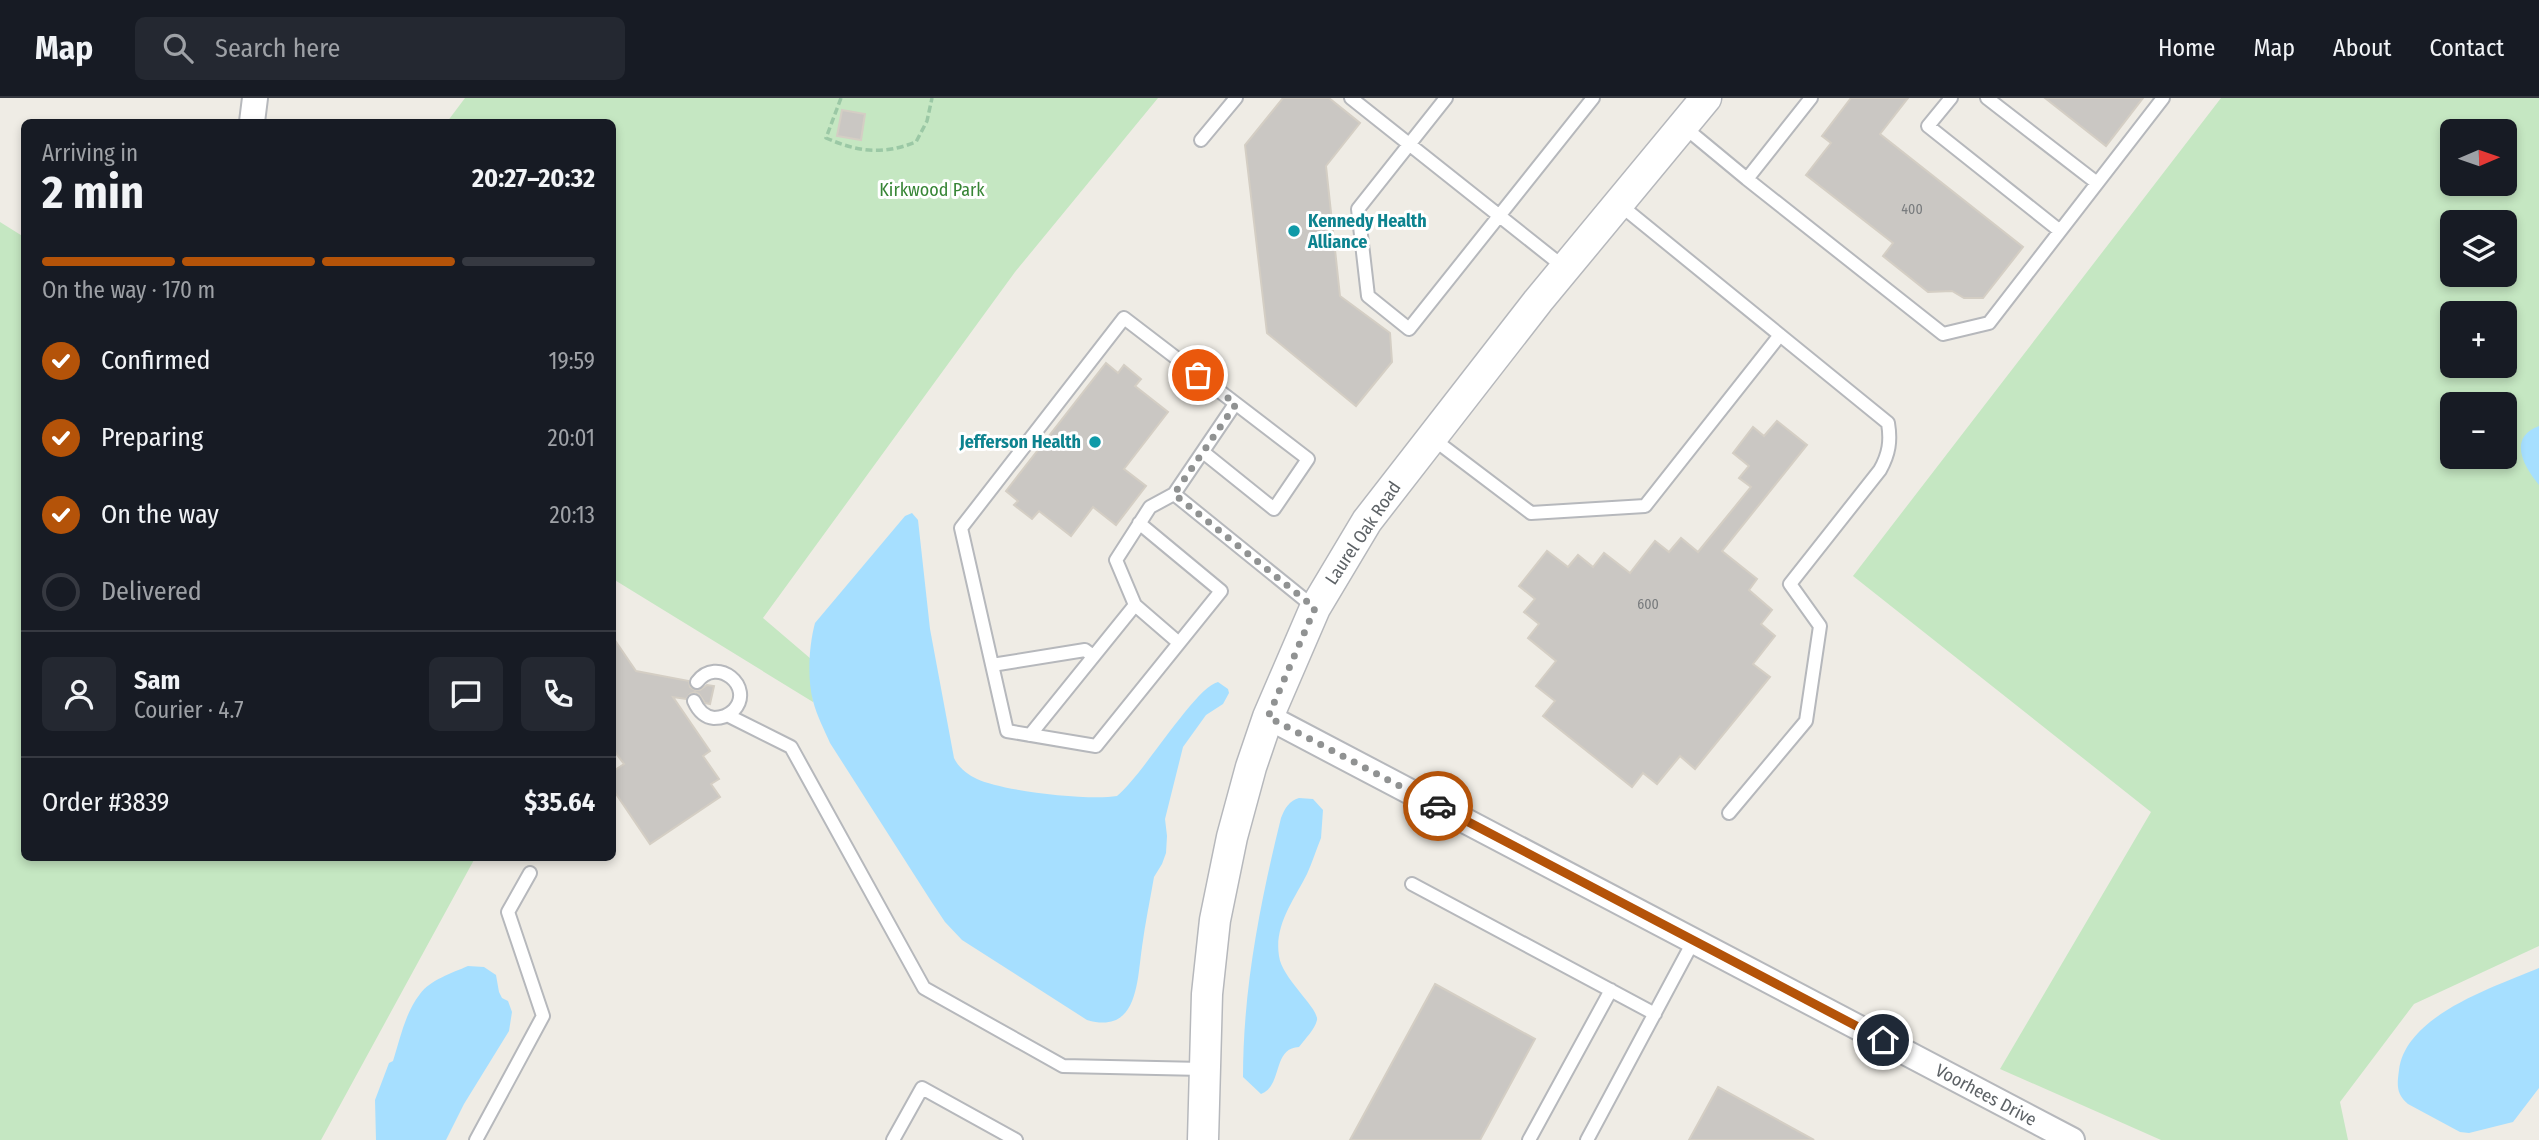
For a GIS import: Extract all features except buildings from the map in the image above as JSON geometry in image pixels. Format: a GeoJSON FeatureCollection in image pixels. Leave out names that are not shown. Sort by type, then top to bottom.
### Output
{"type":"FeatureCollection","features":[{"type":"Feature","properties":{"kind":"street"},"geometry":{"type":"LineString","coordinates":[[252,119],[255,98]]}},
{"type":"Feature","properties":{"kind":"street","name":"Laurel Oak Road"},"geometry":{"type":"LineString","coordinates":[[1203,1140],[1207,994],[1215,920],[1232,837],[1268,717],[1315,608],[1367,521],[1565,269],[1706,98]]}},
{"type":"Feature","properties":{"kind":"street","name":"Voorhees Drive"},"geometry":{"type":"LineString","coordinates":[[1268,717],[2073,1140]]}},
{"type":"Feature","properties":{"kind":"lane"},"geometry":{"type":"LineString","coordinates":[[1201,140],[1237,98]]}},
{"type":"Feature","properties":{"kind":"lane"},"geometry":{"type":"LineString","coordinates":[[1351,98],[1565,269]]}},
{"type":"Feature","properties":{"kind":"lane"},"geometry":{"type":"LineString","coordinates":[[1446,98],[1358,209],[1368,296],[1409,329],[1593,98]]}},
{"type":"Feature","properties":{"kind":"lane"},"geometry":{"type":"LineString","coordinates":[[1747,179],[1811,98]]}},
{"type":"Feature","properties":{"kind":"lane"},"geometry":{"type":"LineString","coordinates":[[1951,98],[1928,126],[2060,231]]}},
{"type":"Feature","properties":{"kind":"lane"},"geometry":{"type":"LineString","coordinates":[[1987,98],[2097,183]]}},
{"type":"Feature","properties":{"kind":"lane"},"geometry":{"type":"LineString","coordinates":[[1684,125],[1747,179],[1942,334],[1989,323],[2163,98]]}},
{"type":"Feature","properties":{"kind":"lane"},"geometry":{"type":"LineString","coordinates":[[1618,204],[1888,423],[1888,456],[1881,470],[1790,583],[1821,626],[1806,721],[1729,813]]}},
{"type":"Feature","properties":{"kind":"lane"},"geometry":{"type":"LineString","coordinates":[[1139,523],[1221,591],[1096,747],[1007,731],[961,527],[1124,318],[1308,459],[1274,509],[1203,452]]}},
{"type":"Feature","properties":{"kind":"lane"},"geometry":{"type":"LineString","coordinates":[[1431,438],[1531,513],[1645,506],[1780,335]]}},
{"type":"Feature","properties":{"kind":"lane"},"geometry":{"type":"LineString","coordinates":[[1179,643],[1135,605],[1116,560],[1150,507],[1174,494],[1236,404]]}},
{"type":"Feature","properties":{"kind":"lane"},"geometry":{"type":"LineString","coordinates":[[1174,494],[1315,608]]}},
{"type":"Feature","properties":{"kind":"lane"},"geometry":{"type":"LineString","coordinates":[[1030,735],[1135,605]]}},
{"type":"Feature","properties":{"kind":"lane"},"geometry":{"type":"LineString","coordinates":[[992,665],[1085,650],[1093,656]]}},
{"type":"Feature","properties":{"kind":"lane"},"geometry":{"type":"LineString","coordinates":[[694,701],[705,716],[716,718],[727,715],[736,708],[740,697],[738,686],[732,677],[722,671],[710,672],[696,682]]}},
{"type":"Feature","properties":{"kind":"lane"},"geometry":{"type":"LineString","coordinates":[[727,715],[791,747],[924,988],[1063,1066],[1203,1069]]}},
{"type":"Feature","properties":{"kind":"lane"},"geometry":{"type":"LineString","coordinates":[[476,1140],[543,1016],[508,912],[530,873]]}},
{"type":"Feature","properties":{"kind":"lane"},"geometry":{"type":"LineString","coordinates":[[1412,884],[1655,1014]]}},
{"type":"Feature","properties":{"kind":"lane"},"geometry":{"type":"LineString","coordinates":[[1587,1140],[1694,940]]}},
{"type":"Feature","properties":{"kind":"lane"},"geometry":{"type":"LineString","coordinates":[[1529,1140],[1611,990]]}},
{"type":"Feature","properties":{"kind":"lane"},"geometry":{"type":"LineString","coordinates":[[893,1140],[922,1088],[1016,1140]]}},
{"type":"Feature","properties":{"kind":"path"},"geometry":{"type":"LineString","coordinates":[[841,98],[826,138],[849,148],[896,150],[916,142],[927,121],[932,98]]}},
{"type":"Feature","properties":{"kind":"green space","name":"Kirkwood Park"},"geometry":{"type":"Polygon","coordinates":[[[465,98],[1158,98],[1015,272],[763,618],[811,659],[813,702],[616,581],[616,119],[449,119],[465,98]]]}},
{"type":"Feature","properties":{"kind":"green space"},"geometry":{"type":"Polygon","coordinates":[[[2221,98],[2539,98],[2539,946],[2414,1004],[2340,1102],[2348,1140],[2161,1140],[2000,1069],[2151,812],[1853,576],[2221,98]]]}},
{"type":"Feature","properties":{"kind":"green space"},"geometry":{"type":"Polygon","coordinates":[[[0,222],[21,235],[21,861],[473,861],[321,1140],[0,1140],[0,222]]]}},
{"type":"Feature","properties":{"kind":"water"},"geometry":{"type":"Polygon","coordinates":[[[2539,426],[2539,485],[2524,462],[2521,445],[2529,431],[2539,426]]]}},
{"type":"Feature","properties":{"kind":"water"},"geometry":{"type":"Polygon","coordinates":[[[912,513],[918,520],[930,629],[954,758],[961,768],[974,777],[1005,787],[1046,794],[1117,796],[1208,687],[1218,682],[1228,689],[1229,693],[1223,704],[1206,715],[1183,747],[1165,819],[1166,853],[1154,877],[1136,989],[1132,1002],[1116,1020],[1104,1023],[1087,1020],[962,940],[945,922],[931,901],[830,743],[819,717],[811,692],[809,672],[815,623],[905,516],[912,513]]]}},
{"type":"Feature","properties":{"kind":"water"},"geometry":{"type":"Polygon","coordinates":[[[1299,798],[1313,799],[1323,810],[1321,838],[1307,874],[1282,923],[1278,945],[1286,974],[1312,1008],[1317,1020],[1299,1047],[1285,1054],[1268,1090],[1261,1094],[1243,1077],[1249,979],[1266,882],[1281,818],[1288,805],[1299,798]]]}},
{"type":"Feature","properties":{"kind":"water"},"geometry":{"type":"Polygon","coordinates":[[[468,966],[484,967],[496,975],[499,992],[502,998],[508,1001],[512,1012],[509,1031],[464,1104],[446,1140],[376,1140],[375,1100],[389,1063],[393,1061],[410,1009],[429,985],[468,966]]]}},
{"type":"Feature","properties":{"kind":"water"},"geometry":{"type":"Polygon","coordinates":[[[2539,968],[2539,1088],[2513,1122],[2469,1133],[2460,1132],[2408,1104],[2401,1097],[2398,1089],[2399,1070],[2405,1051],[2418,1034],[2435,1019],[2477,994],[2539,968]]]}},
{"type":"Feature","properties":{"kind":"way so far"},"geometry":{"type":"LineString","coordinates":[[1198,375],[1236,404],[1174,494],[1315,608],[1268,717],[1438,806]]}},
{"type":"Feature","properties":{"kind":"place","name":"Kennedy Health Alliance"},"geometry":{"type":"Point","coordinates":[1294,231]}},
{"type":"Feature","properties":{"kind":"place","name":"Jefferson Health"},"geometry":{"type":"Point","coordinates":[1095,442]}},
{"type":"Feature","properties":{"kind":"route"},"geometry":{"type":"LineString","coordinates":[[1438,806],[1883,1040]]}}]}
